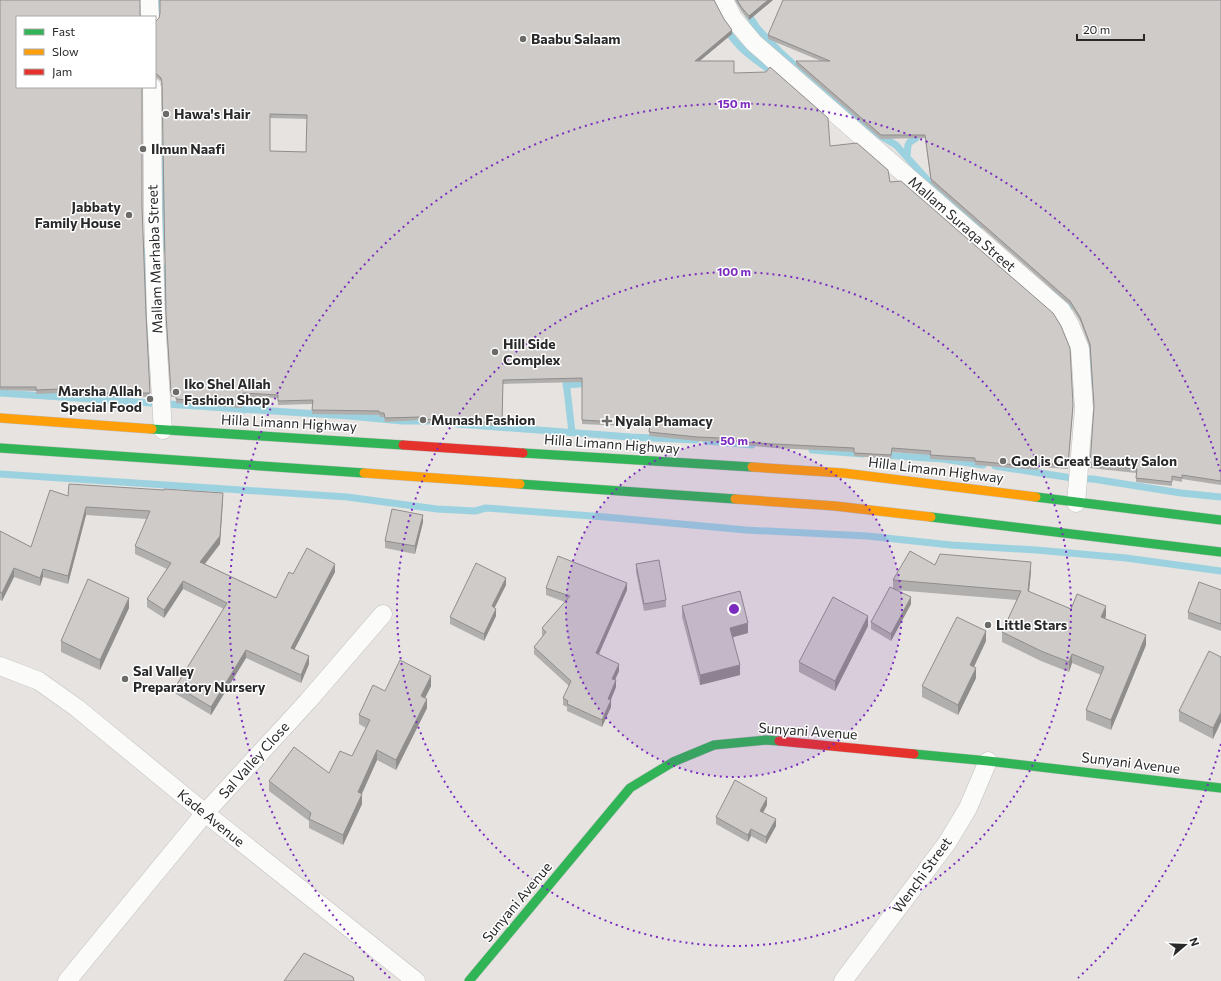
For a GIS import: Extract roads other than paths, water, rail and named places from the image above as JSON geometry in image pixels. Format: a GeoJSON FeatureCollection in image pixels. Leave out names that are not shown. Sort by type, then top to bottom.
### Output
{"type":"FeatureCollection","features":[{"type":"Feature","properties":{"kind":"main road","name":"Hilla Limann Highway"},"geometry":{"type":"LineString","coordinates":[[0,418],[163,430],[843,472],[1221,520]]}},
{"type":"Feature","properties":{"kind":"main road"},"geometry":{"type":"LineString","coordinates":[[0,448],[835,506],[1221,552]]}},
{"type":"Feature","properties":{"kind":"main road","name":"Sunyani Avenue"},"geometry":{"type":"LineString","coordinates":[[469,981],[630,788],[673,762],[714,745],[766,740],[988,761],[1221,788]]}},
{"type":"Feature","properties":{"kind":"street"},"geometry":{"type":"LineString","coordinates":[[149,0],[150,16]]}},
{"type":"Feature","properties":{"kind":"street","name":"Mallam Suraqa Street"},"geometry":{"type":"LineString","coordinates":[[724,0],[733,18],[754,42],[1061,310],[1070,325],[1080,350],[1084,409],[1076,502]]}},
{"type":"Feature","properties":{"kind":"street","name":"Mallam Marhaba Street"},"geometry":{"type":"LineString","coordinates":[[152,88],[153,210],[156,310],[163,430]]}},
{"type":"Feature","properties":{"kind":"street","name":"Sal Valley Close"},"geometry":{"type":"LineString","coordinates":[[67,981],[205,813],[308,701],[382,614]]}},
{"type":"Feature","properties":{"kind":"street","name":"Kade Avenue"},"geometry":{"type":"LineString","coordinates":[[0,666],[39,681],[77,708],[205,813],[416,981]]}},
{"type":"Feature","properties":{"kind":"street","name":"Wenchi Street"},"geometry":{"type":"LineString","coordinates":[[843,981],[947,843],[968,808],[988,761]]}},
{"type":"Feature","properties":{"kind":"waterway"},"geometry":{"type":"LineString","coordinates":[[160,0],[161,24]]}},
{"type":"Feature","properties":{"kind":"waterway"},"geometry":{"type":"LineString","coordinates":[[715,0],[718,11]]}},
{"type":"Feature","properties":{"kind":"waterway"},"geometry":{"type":"LineString","coordinates":[[739,0],[757,28],[779,51],[830,97],[869,129],[896,145],[933,186],[980,225]]}},
{"type":"Feature","properties":{"kind":"waterway"},"geometry":{"type":"LineString","coordinates":[[726,28],[742,49],[776,75]]}},
{"type":"Feature","properties":{"kind":"waterway"},"geometry":{"type":"LineString","coordinates":[[907,156],[908,145],[916,138],[919,131]]}},
{"type":"Feature","properties":{"kind":"waterway"},"geometry":{"type":"LineString","coordinates":[[161,142],[163,248]]}},
{"type":"Feature","properties":{"kind":"waterway"},"geometry":{"type":"LineString","coordinates":[[145,251],[147,344]]}},
{"type":"Feature","properties":{"kind":"waterway"},"geometry":{"type":"LineString","coordinates":[[163,268],[167,307]]}},
{"type":"Feature","properties":{"kind":"waterway"},"geometry":{"type":"LineString","coordinates":[[1055,289],[1069,308]]}},
{"type":"Feature","properties":{"kind":"waterway"},"geometry":{"type":"LineString","coordinates":[[1091,348],[1091,373],[1094,386]]}},
{"type":"Feature","properties":{"kind":"waterway"},"geometry":{"type":"LineString","coordinates":[[566,381],[572,432]]}},
{"type":"Feature","properties":{"kind":"waterway"},"geometry":{"type":"LineString","coordinates":[[566,385],[590,383]]}},
{"type":"Feature","properties":{"kind":"waterway"},"geometry":{"type":"LineString","coordinates":[[244,410],[246,389]]}},
{"type":"Feature","properties":{"kind":"waterway"},"geometry":{"type":"LineString","coordinates":[[0,393],[349,416],[402,421],[429,421]]}},
{"type":"Feature","properties":{"kind":"waterway"},"geometry":{"type":"LineString","coordinates":[[457,424],[631,437],[696,440]]}},
{"type":"Feature","properties":{"kind":"waterway"},"geometry":{"type":"LineString","coordinates":[[706,441],[752,445]]}},
{"type":"Feature","properties":{"kind":"waterway"},"geometry":{"type":"LineString","coordinates":[[812,450],[863,454]]}},
{"type":"Feature","properties":{"kind":"waterway"},"geometry":{"type":"LineString","coordinates":[[882,455],[943,459],[983,465]]}},
{"type":"Feature","properties":{"kind":"waterway"},"geometry":{"type":"LineString","coordinates":[[995,466],[1072,478],[1093,479],[1181,493],[1221,497]]}},
{"type":"Feature","properties":{"kind":"waterway"},"geometry":{"type":"LineString","coordinates":[[0,474],[347,497],[437,509],[475,511],[486,508],[746,530],[867,536],[951,545],[1036,550],[1126,558],[1221,571]]}},
{"type":"Feature","properties":{"kind":"place","name":"Baabu Salaam"},"geometry":{"type":"Point","coordinates":[523,39]}},
{"type":"Feature","properties":{"kind":"place","name":"Hawa's Hair"},"geometry":{"type":"Point","coordinates":[166,114]}},
{"type":"Feature","properties":{"kind":"place","name":"Ilmun Naafi"},"geometry":{"type":"Point","coordinates":[143,149]}},
{"type":"Feature","properties":{"kind":"place","name":"Jabbaty Family House"},"geometry":{"type":"Point","coordinates":[129,215]}},
{"type":"Feature","properties":{"kind":"place","name":"Hill Side Complex"},"geometry":{"type":"Point","coordinates":[495,352]}},
{"type":"Feature","properties":{"kind":"place","name":"Iko Shel Allah Fashion Shop"},"geometry":{"type":"Point","coordinates":[176,392]}},
{"type":"Feature","properties":{"kind":"place","name":"Marsha Allah Special Food"},"geometry":{"type":"Point","coordinates":[150,399]}},
{"type":"Feature","properties":{"kind":"place","name":"Munash Fashion"},"geometry":{"type":"Point","coordinates":[423,420]}},
{"type":"Feature","properties":{"kind":"place","name":"Nyala Phamacy"},"geometry":{"type":"Point","coordinates":[607,421]}},
{"type":"Feature","properties":{"kind":"place","name":"God is Great Beauty Salon"},"geometry":{"type":"Point","coordinates":[1003,461]}},
{"type":"Feature","properties":{"kind":"place","name":"Little Stars"},"geometry":{"type":"Point","coordinates":[988,625]}},
{"type":"Feature","properties":{"kind":"place","name":"Sal Valley Preparatory Nursery"},"geometry":{"type":"Point","coordinates":[125,679]}}]}
